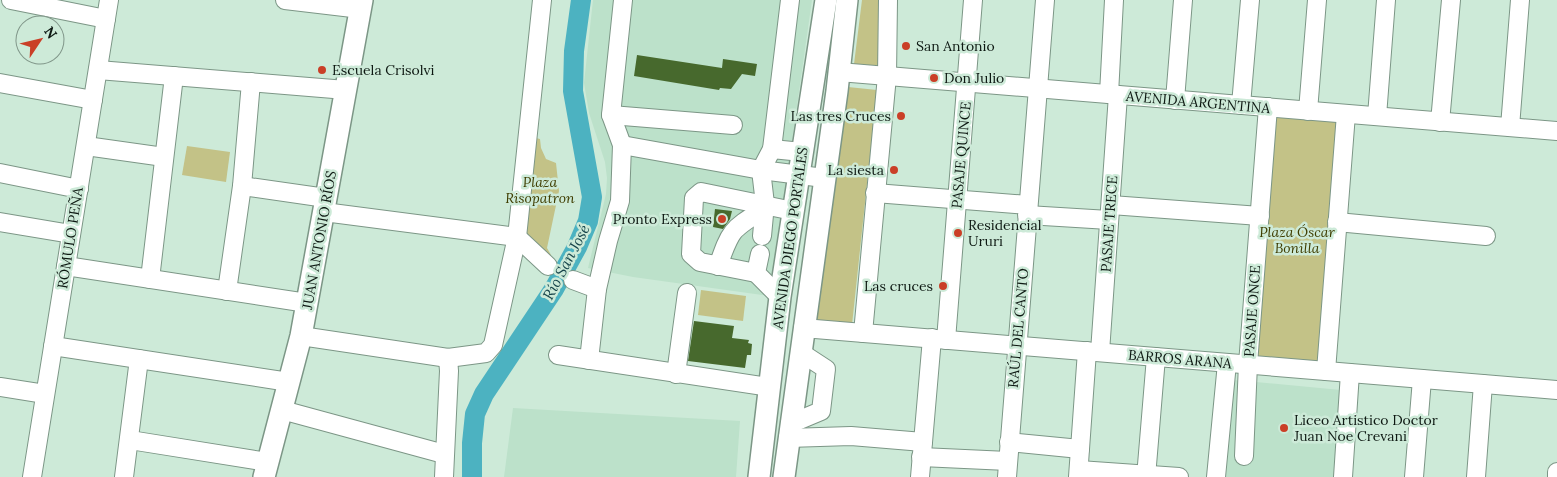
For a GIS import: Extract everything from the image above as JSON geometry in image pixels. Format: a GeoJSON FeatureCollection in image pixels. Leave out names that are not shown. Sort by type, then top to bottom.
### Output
{"type":"FeatureCollection","features":[{"type":"Feature","properties":{"kind":"main road","name":"AVENIDA DIEGO PORTALES"},"geometry":{"type":"LineString","coordinates":[[759,477],[780,297],[826,0]]}},
{"type":"Feature","properties":{"kind":"main road","name":"AVENIDA DIEGO PORTALES"},"geometry":{"type":"LineString","coordinates":[[787,449],[839,72],[847,0]]}},
{"type":"Feature","properties":{"kind":"main road","name":"JUAN ANTONIO RÍOS"},"geometry":{"type":"LineString","coordinates":[[266,470],[301,336],[362,5]]}},
{"type":"Feature","properties":{"kind":"main road"},"geometry":{"type":"LineString","coordinates":[[793,210],[817,230]]}},
{"type":"Feature","properties":{"kind":"main road"},"geometry":{"type":"LineString","coordinates":[[761,453],[787,449]]}},
{"type":"Feature","properties":{"kind":"street"},"geometry":{"type":"LineString","coordinates":[[11,0],[106,19]]}},
{"type":"Feature","properties":{"kind":"street","name":"RÓMULO PEÑA"},"geometry":{"type":"LineString","coordinates":[[32,477],[109,0]]}},
{"type":"Feature","properties":{"kind":"street"},"geometry":{"type":"LineString","coordinates":[[285,0],[362,5]]}},
{"type":"Feature","properties":{"kind":"street"},"geometry":{"type":"LineString","coordinates":[[301,336],[448,358],[486,353],[493,344],[497,334],[517,237],[542,0]]}},
{"type":"Feature","properties":{"kind":"street"},"geometry":{"type":"LineString","coordinates":[[589,360],[597,289],[620,201],[622,144],[611,115],[623,0]]}},
{"type":"Feature","properties":{"kind":"street"},"geometry":{"type":"LineString","coordinates":[[756,273],[765,206],[761,170],[772,149],[790,0]]}},
{"type":"Feature","properties":{"kind":"street"},"geometry":{"type":"LineString","coordinates":[[863,333],[886,76],[888,0]]}},
{"type":"Feature","properties":{"kind":"street","name":"PASAJE QUINCE"},"geometry":{"type":"LineString","coordinates":[[920,477],[922,449],[939,339],[957,200],[973,0]]}},
{"type":"Feature","properties":{"kind":"street","name":"RAÚL DEL CANTO"},"geometry":{"type":"LineString","coordinates":[[1007,469],[1045,0]]}},
{"type":"Feature","properties":{"kind":"street","name":"PASAJE TRECE"},"geometry":{"type":"LineString","coordinates":[[1079,473],[1080,449],[1094,352],[1110,213],[1114,0]]}},
{"type":"Feature","properties":{"kind":"street"},"geometry":{"type":"LineString","coordinates":[[1175,100],[1183,0]]}},
{"type":"Feature","properties":{"kind":"street"},"geometry":{"type":"LineString","coordinates":[[1240,105],[1250,0]]}},
{"type":"Feature","properties":{"kind":"street"},"geometry":{"type":"LineString","coordinates":[[1308,111],[1317,0]]}},
{"type":"Feature","properties":{"kind":"street"},"geometry":{"type":"LineString","coordinates":[[1377,116],[1386,0]]}},
{"type":"Feature","properties":{"kind":"street"},"geometry":{"type":"LineString","coordinates":[[1440,122],[1451,0]]}},
{"type":"Feature","properties":{"kind":"street"},"geometry":{"type":"LineString","coordinates":[[1510,127],[1520,0]]}},
{"type":"Feature","properties":{"kind":"street"},"geometry":{"type":"LineString","coordinates":[[98,70],[346,90]]}},
{"type":"Feature","properties":{"kind":"street","name":"AVENIDA ARGENTINA"},"geometry":{"type":"LineString","coordinates":[[839,72],[1557,131]]}},
{"type":"Feature","properties":{"kind":"street"},"geometry":{"type":"LineString","coordinates":[[150,279],[174,76]]}},
{"type":"Feature","properties":{"kind":"street"},"geometry":{"type":"LineString","coordinates":[[227,290],[242,186],[251,82]]}},
{"type":"Feature","properties":{"kind":"street"},"geometry":{"type":"LineString","coordinates":[[0,83],[93,100]]}},
{"type":"Feature","properties":{"kind":"street","name":"PASAJE ONCE"},"geometry":{"type":"LineString","coordinates":[[1244,456],[1248,364],[1268,107]]}},
{"type":"Feature","properties":{"kind":"street"},"geometry":{"type":"LineString","coordinates":[[1326,371],[1346,114]]}},
{"type":"Feature","properties":{"kind":"street"},"geometry":{"type":"LineString","coordinates":[[611,115],[733,124]]}},
{"type":"Feature","properties":{"kind":"street"},"geometry":{"type":"LineString","coordinates":[[622,144],[761,170],[824,178]]}},
{"type":"Feature","properties":{"kind":"street"},"geometry":{"type":"LineString","coordinates":[[86,146],[164,157]]}},
{"type":"Feature","properties":{"kind":"street"},"geometry":{"type":"LineString","coordinates":[[772,149],[802,152]]}},
{"type":"Feature","properties":{"kind":"street"},"geometry":{"type":"LineString","coordinates":[[0,173],[78,189]]}},
{"type":"Feature","properties":{"kind":"street"},"geometry":{"type":"LineString","coordinates":[[242,186],[325,205],[517,237],[548,266]]}},
{"type":"Feature","properties":{"kind":"street"},"geometry":{"type":"LineString","coordinates":[[780,297],[756,273],[700,262],[692,254],[694,198],[701,192],[793,210]]}},
{"type":"Feature","properties":{"kind":"street"},"geometry":{"type":"LineString","coordinates":[[875,194],[957,200],[1028,210],[1260,216]]}},
{"type":"Feature","properties":{"kind":"street"},"geometry":{"type":"LineString","coordinates":[[718,266],[729,236],[737,226],[765,206]]}},
{"type":"Feature","properties":{"kind":"street"},"geometry":{"type":"LineString","coordinates":[[0,222],[71,234]]}},
{"type":"Feature","properties":{"kind":"street"},"geometry":{"type":"LineString","coordinates":[[1337,222],[1486,236]]}},
{"type":"Feature","properties":{"kind":"street"},"geometry":{"type":"LineString","coordinates":[[66,266],[307,303]]}},
{"type":"Feature","properties":{"kind":"street"},"geometry":{"type":"LineString","coordinates":[[573,280],[597,289]]}},
{"type":"Feature","properties":{"kind":"street"},"geometry":{"type":"LineString","coordinates":[[676,374],[687,293]]}},
{"type":"Feature","properties":{"kind":"street","name":"BARROS ARANA"},"geometry":{"type":"LineString","coordinates":[[803,328],[1557,390]]}},
{"type":"Feature","properties":{"kind":"street"},"geometry":{"type":"LineString","coordinates":[[53,346],[289,382]]}},
{"type":"Feature","properties":{"kind":"street"},"geometry":{"type":"LineString","coordinates":[[787,449],[820,411],[826,369],[800,352]]}},
{"type":"Feature","properties":{"kind":"street"},"geometry":{"type":"LineString","coordinates":[[558,355],[769,388]]}},
{"type":"Feature","properties":{"kind":"street"},"geometry":{"type":"LineString","coordinates":[[1146,476],[1156,357]]}},
{"type":"Feature","properties":{"kind":"street"},"geometry":{"type":"LineString","coordinates":[[444,477],[448,358]]}},
{"type":"Feature","properties":{"kind":"street"},"geometry":{"type":"LineString","coordinates":[[124,477],[139,359]]}},
{"type":"Feature","properties":{"kind":"street","name":"PASAJE ONCE"},"geometry":{"type":"LineString","coordinates":[[1216,477],[1227,363]]}},
{"type":"Feature","properties":{"kind":"street"},"geometry":{"type":"LineString","coordinates":[[1343,477],[1350,373]]}},
{"type":"Feature","properties":{"kind":"street"},"geometry":{"type":"LineString","coordinates":[[1414,477],[1422,379]]}},
{"type":"Feature","properties":{"kind":"street"},"geometry":{"type":"LineString","coordinates":[[1476,477],[1483,384]]}},
{"type":"Feature","properties":{"kind":"street"},"geometry":{"type":"LineString","coordinates":[[0,387],[46,394]]}},
{"type":"Feature","properties":{"kind":"street"},"geometry":{"type":"LineString","coordinates":[[282,410],[444,454]]}},
{"type":"Feature","properties":{"kind":"street"},"geometry":{"type":"LineString","coordinates":[[787,449],[851,436],[922,449],[1007,469]]}},
{"type":"Feature","properties":{"kind":"street"},"geometry":{"type":"LineString","coordinates":[[130,440],[266,470]]}},
{"type":"Feature","properties":{"kind":"street"},"geometry":{"type":"LineString","coordinates":[[1009,442],[1080,449]]}},
{"type":"Feature","properties":{"kind":"street"},"geometry":{"type":"LineString","coordinates":[[1557,472],[1557,477]]}},
{"type":"Feature","properties":{"kind":"street"},"geometry":{"type":"LineString","coordinates":[[1079,473],[1179,477]]}},
{"type":"Feature","properties":{"kind":"shaded area"},"geometry":{"type":"Polygon","coordinates":[[[593,0],[812,0],[770,296],[633,277],[588,268],[606,194],[607,178],[605,162],[589,113],[584,83],[593,0]]]}},
{"type":"Feature","properties":{"kind":"shaded area","name":"Liceo Artistico Doctor Juan Noe Crevani"},"geometry":{"type":"Polygon","coordinates":[[[1234,380],[1341,390],[1334,477],[1226,477],[1234,380]]]}},
{"type":"Feature","properties":{"kind":"shaded area"},"geometry":{"type":"Polygon","coordinates":[[[513,408],[740,421],[736,477],[504,477],[513,408]]]}},
{"type":"Feature","properties":{"kind":"green space"},"geometry":{"type":"Polygon","coordinates":[[[862,0],[887,0],[882,69],[854,64],[862,0]]]}},
{"type":"Feature","properties":{"kind":"green space"},"geometry":{"type":"Polygon","coordinates":[[[848,87],[877,90],[852,325],[814,323],[848,87]]]}},
{"type":"Feature","properties":{"kind":"green space","name":"Plaza Óscar Bonilla"},"geometry":{"type":"Polygon","coordinates":[[[1273,114],[1340,121],[1321,366],[1254,360],[1273,114]]]}},
{"type":"Feature","properties":{"kind":"green space","name":"Plaza Risopatron"},"geometry":{"type":"Polygon","coordinates":[[[528,136],[540,139],[541,148],[546,159],[556,163],[559,191],[547,248],[551,255],[548,266],[517,237],[528,136]]]}},
{"type":"Feature","properties":{"kind":"green space"},"geometry":{"type":"Polygon","coordinates":[[[187,146],[230,152],[226,182],[182,175],[187,146]]]}},
{"type":"Feature","properties":{"kind":"green space"},"geometry":{"type":"Polygon","coordinates":[[[701,290],[746,296],[743,321],[698,315],[701,290]]]}},
{"type":"Feature","properties":{"kind":"building"},"geometry":{"type":"Polygon","coordinates":[[[637,55],[722,68],[723,59],[757,64],[755,76],[742,74],[731,89],[720,88],[719,90],[634,76],[637,55]]]}},
{"type":"Feature","properties":{"kind":"building","name":"Pronto Express"},"geometry":{"type":"Polygon","coordinates":[[[715,209],[732,211],[730,219],[723,229],[713,227],[715,209]]]}},
{"type":"Feature","properties":{"kind":"building"},"geometry":{"type":"Polygon","coordinates":[[[694,321],[734,326],[732,338],[749,340],[748,343],[752,344],[751,355],[747,355],[745,368],[688,361],[694,321]]]}},
{"type":"Feature","properties":{"kind":"waterway","name":"Río San José"},"geometry":{"type":"LineString","coordinates":[[472,477],[472,443],[475,414],[484,394],[554,289],[577,247],[588,221],[592,197],[573,91],[574,51],[581,0]]}},
{"type":"Feature","properties":{"kind":"place","name":"San Antonio"},"geometry":{"type":"Point","coordinates":[906,46]}},
{"type":"Feature","properties":{"kind":"place","name":"Escuela Crisolvi"},"geometry":{"type":"Point","coordinates":[322,70]}},
{"type":"Feature","properties":{"kind":"place","name":"Don Julio"},"geometry":{"type":"Point","coordinates":[934,78]}},
{"type":"Feature","properties":{"kind":"place","name":"Las tres Cruces"},"geometry":{"type":"Point","coordinates":[901,116]}},
{"type":"Feature","properties":{"kind":"place","name":"La siesta"},"geometry":{"type":"Point","coordinates":[894,170]}},
{"type":"Feature","properties":{"kind":"place","name":"Pronto Express"},"geometry":{"type":"Point","coordinates":[722,219]}},
{"type":"Feature","properties":{"kind":"place","name":"Residencial Ururi"},"geometry":{"type":"Point","coordinates":[958,233]}},
{"type":"Feature","properties":{"kind":"place","name":"Las cruces"},"geometry":{"type":"Point","coordinates":[943,286]}},
{"type":"Feature","properties":{"kind":"place","name":"Liceo Artistico Doctor Juan Noe Crevani"},"geometry":{"type":"Point","coordinates":[1284,428]}}]}
